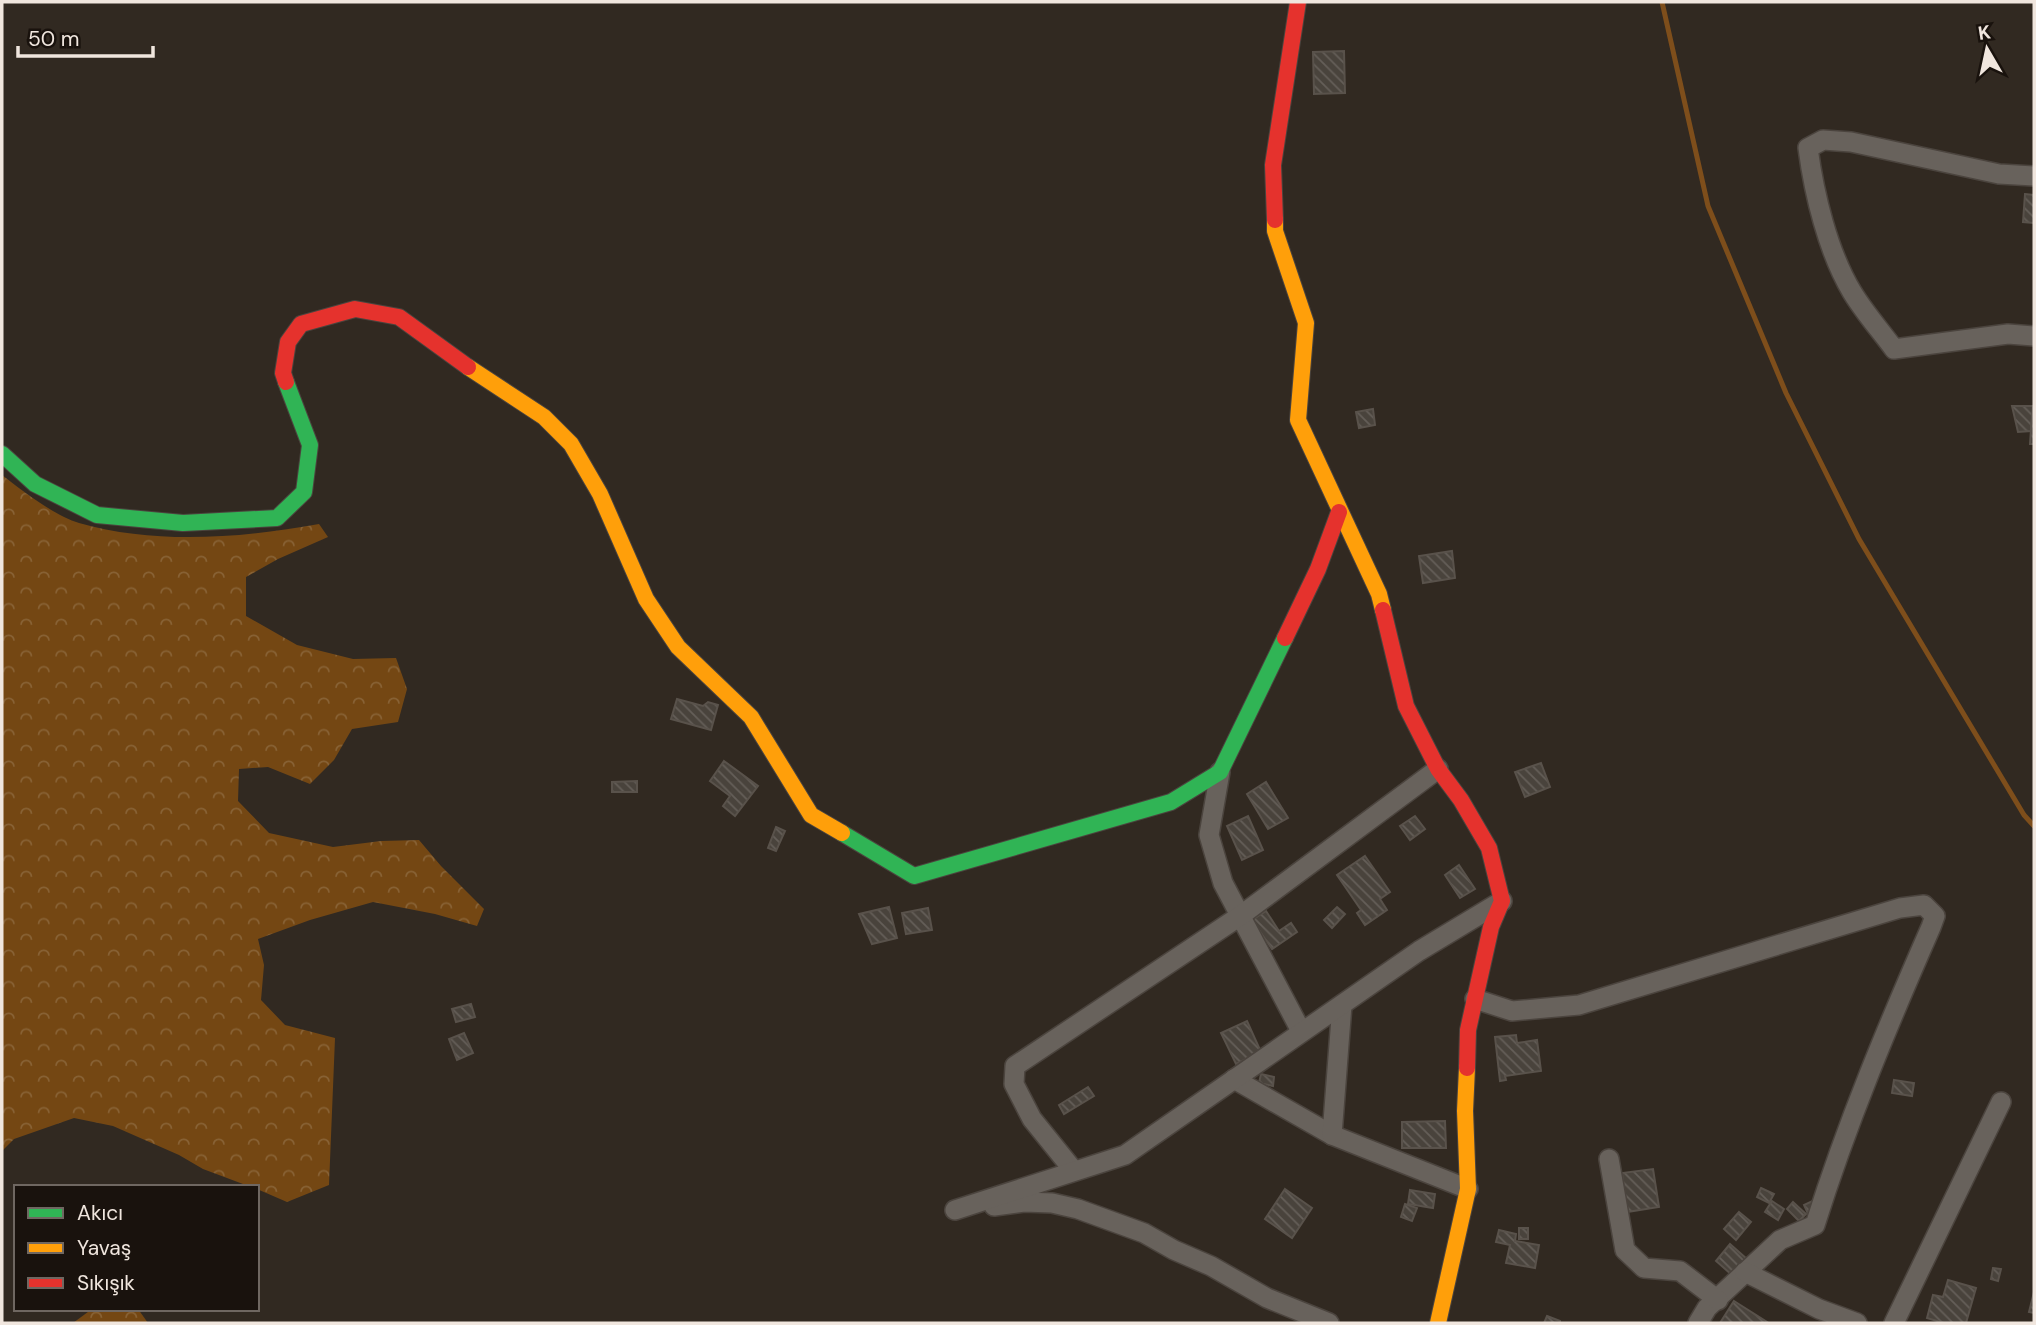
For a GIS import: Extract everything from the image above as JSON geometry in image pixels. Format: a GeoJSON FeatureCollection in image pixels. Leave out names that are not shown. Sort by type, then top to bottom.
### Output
{"type":"FeatureCollection","features":[{"type":"Feature","properties":{"kind":"street"},"geometry":{"type":"LineString","coordinates":[[1298,2],[1273,165],[1275,231],[1306,323],[1298,420],[1379,594],[1406,706],[1438,769],[1461,800],[1489,848],[1502,901],[1491,927],[1468,1030],[1465,1111],[1468,1189],[1438,1323]]}},
{"type":"Feature","properties":{"kind":"street"},"geometry":{"type":"LineString","coordinates":[[2034,176],[1998,174],[1851,142],[1823,140],[1808,148],[1817,198],[1832,246],[1852,291],[1894,349],[2008,334],[2034,336]]}},
{"type":"Feature","properties":{"kind":"street"},"geometry":{"type":"LineString","coordinates":[[2,454],[35,484],[96,515],[183,523],[277,518],[304,492],[310,445],[283,373],[288,342],[301,324],[355,309],[399,317],[454,358],[544,417],[571,444],[600,494],[646,599],[678,647],[751,718],[811,816],[914,876],[1171,802],[1220,772]]}},
{"type":"Feature","properties":{"kind":"street"},"geometry":{"type":"LineString","coordinates":[[1301,1031],[1223,883],[1209,835],[1220,772],[1318,569],[1339,512]]}},
{"type":"Feature","properties":{"kind":"street"},"geometry":{"type":"LineString","coordinates":[[1074,1171],[1032,1119],[1014,1084],[1015,1066],[1240,916],[1438,769]]}},
{"type":"Feature","properties":{"kind":"street"},"geometry":{"type":"LineString","coordinates":[[1329,1323],[1267,1298],[1211,1266],[1144,1233],[1078,1209],[1052,1203],[1024,1202],[955,1210],[1125,1155],[1419,951],[1502,901]]}},
{"type":"Feature","properties":{"kind":"street"},"geometry":{"type":"LineString","coordinates":[[1475,999],[1512,1011],[1579,1005],[1900,908],[1924,905],[1931,910],[1935,916],[1931,927],[1864,1086],[1815,1225],[1780,1240],[1707,1308],[1698,1323]]}},
{"type":"Feature","properties":{"kind":"street"},"geometry":{"type":"LineString","coordinates":[[1332,1135],[1342,1004]]}},
{"type":"Feature","properties":{"kind":"street"},"geometry":{"type":"LineString","coordinates":[[1234,1079],[1332,1135],[1468,1189]]}},
{"type":"Feature","properties":{"kind":"street"},"geometry":{"type":"LineString","coordinates":[[1894,1323],[2001,1102]]}},
{"type":"Feature","properties":{"kind":"street"},"geometry":{"type":"LineString","coordinates":[[1608,1159],[1625,1250],[1644,1268],[1680,1271],[1718,1300]]}},
{"type":"Feature","properties":{"kind":"street"},"geometry":{"type":"LineString","coordinates":[[1745,1272],[1819,1309],[1857,1323]]}},
{"type":"Feature","properties":{"kind":"green space"},"geometry":{"type":"Polygon","coordinates":[[[2,475],[60,515],[108,530],[168,537],[199,537],[259,533],[319,524],[328,537],[278,559],[246,577],[246,616],[297,645],[353,659],[396,658],[407,689],[398,722],[352,729],[334,760],[310,784],[268,767],[239,769],[238,801],[269,833],[333,847],[419,840],[484,909],[477,926],[435,914],[373,902],[310,920],[258,939],[264,965],[261,1000],[285,1025],[335,1038],[329,1185],[287,1202],[259,1190],[259,1185],[246,1185],[203,1169],[179,1155],[113,1126],[74,1118],[14,1139],[2,1151],[2,475]]]}},
{"type":"Feature","properties":{"kind":"green space"},"geometry":{"type":"Polygon","coordinates":[[[89,1311],[139,1311],[148,1323],[73,1323],[89,1311]]]}},
{"type":"Feature","properties":{"kind":"building"},"geometry":{"type":"Polygon","coordinates":[[[1344,51],[1345,93],[1314,94],[1313,52],[1344,51]]]}},
{"type":"Feature","properties":{"kind":"building"},"geometry":{"type":"Polygon","coordinates":[[[2025,194],[2034,195],[2034,223],[2023,222],[2025,194]]]}},
{"type":"Feature","properties":{"kind":"building"},"geometry":{"type":"Polygon","coordinates":[[[2012,406],[2033,406],[2031,431],[2018,432],[2012,406]]]}},
{"type":"Feature","properties":{"kind":"building"},"geometry":{"type":"Polygon","coordinates":[[[1373,409],[1375,425],[1359,428],[1356,412],[1373,409]]]}},
{"type":"Feature","properties":{"kind":"building"},"geometry":{"type":"Polygon","coordinates":[[[2032,414],[2034,444],[2030,444],[2032,414]]]}},
{"type":"Feature","properties":{"kind":"building"},"geometry":{"type":"Polygon","coordinates":[[[1452,551],[1455,578],[1423,583],[1419,556],[1452,551]]]}},
{"type":"Feature","properties":{"kind":"building"},"geometry":{"type":"Polygon","coordinates":[[[677,699],[703,706],[708,702],[718,705],[711,730],[671,719],[677,699]]]}},
{"type":"Feature","properties":{"kind":"building"},"geometry":{"type":"Polygon","coordinates":[[[724,761],[758,786],[735,816],[723,806],[730,796],[710,781],[724,761]]]}},
{"type":"Feature","properties":{"kind":"building"},"geometry":{"type":"Polygon","coordinates":[[[1541,763],[1550,787],[1525,797],[1515,772],[1541,763]]]}},
{"type":"Feature","properties":{"kind":"building"},"geometry":{"type":"Polygon","coordinates":[[[637,781],[637,792],[612,792],[612,782],[637,781]]]}},
{"type":"Feature","properties":{"kind":"building"},"geometry":{"type":"Polygon","coordinates":[[[1266,782],[1288,818],[1268,829],[1247,794],[1266,782]]]}},
{"type":"Feature","properties":{"kind":"building"},"geometry":{"type":"Polygon","coordinates":[[[1248,816],[1263,850],[1242,860],[1227,826],[1248,816]]]}},
{"type":"Feature","properties":{"kind":"building"},"geometry":{"type":"Polygon","coordinates":[[[1415,816],[1425,829],[1410,840],[1400,826],[1415,816]]]}},
{"type":"Feature","properties":{"kind":"building"},"geometry":{"type":"Polygon","coordinates":[[[776,827],[785,831],[776,851],[768,848],[776,827]]]}},
{"type":"Feature","properties":{"kind":"building"},"geometry":{"type":"Polygon","coordinates":[[[1365,856],[1390,892],[1380,899],[1387,910],[1365,925],[1357,913],[1361,910],[1337,875],[1365,856]]]}},
{"type":"Feature","properties":{"kind":"building"},"geometry":{"type":"Polygon","coordinates":[[[1459,865],[1475,889],[1460,898],[1445,875],[1459,865]]]}},
{"type":"Feature","properties":{"kind":"building"},"geometry":{"type":"Polygon","coordinates":[[[889,907],[897,938],[872,944],[859,914],[889,907]]]}},
{"type":"Feature","properties":{"kind":"building"},"geometry":{"type":"Polygon","coordinates":[[[1337,907],[1345,914],[1332,928],[1324,920],[1337,907]]]}},
{"type":"Feature","properties":{"kind":"building"},"geometry":{"type":"Polygon","coordinates":[[[928,908],[932,930],[906,934],[902,913],[928,908]]]}},
{"type":"Feature","properties":{"kind":"building"},"geometry":{"type":"Polygon","coordinates":[[[1266,911],[1279,931],[1291,923],[1297,932],[1272,949],[1252,920],[1266,911]]]}},
{"type":"Feature","properties":{"kind":"building"},"geometry":{"type":"Polygon","coordinates":[[[471,1004],[475,1017],[456,1022],[452,1009],[471,1004]]]}},
{"type":"Feature","properties":{"kind":"building"},"geometry":{"type":"Polygon","coordinates":[[[1247,1021],[1261,1052],[1236,1064],[1221,1033],[1247,1021]]]}},
{"type":"Feature","properties":{"kind":"building"},"geometry":{"type":"Polygon","coordinates":[[[464,1033],[473,1053],[457,1060],[449,1039],[464,1033]]]}},
{"type":"Feature","properties":{"kind":"building"},"geometry":{"type":"Polygon","coordinates":[[[1516,1035],[1517,1043],[1537,1040],[1541,1071],[1505,1076],[1506,1080],[1500,1081],[1495,1037],[1516,1035]]]}},
{"type":"Feature","properties":{"kind":"building"},"geometry":{"type":"Polygon","coordinates":[[[1261,1074],[1274,1077],[1273,1086],[1259,1083],[1261,1074]]]}},
{"type":"Feature","properties":{"kind":"building"},"geometry":{"type":"Polygon","coordinates":[[[1894,1080],[1914,1083],[1912,1096],[1892,1093],[1894,1080]]]}},
{"type":"Feature","properties":{"kind":"building"},"geometry":{"type":"Polygon","coordinates":[[[1088,1087],[1094,1096],[1064,1114],[1059,1105],[1088,1087]]]}},
{"type":"Feature","properties":{"kind":"building"},"geometry":{"type":"Polygon","coordinates":[[[1445,1121],[1446,1148],[1402,1148],[1402,1122],[1445,1121]]]}},
{"type":"Feature","properties":{"kind":"building"},"geometry":{"type":"Polygon","coordinates":[[[1653,1169],[1659,1207],[1627,1212],[1622,1173],[1653,1169]]]}},
{"type":"Feature","properties":{"kind":"building"},"geometry":{"type":"Polygon","coordinates":[[[1761,1188],[1774,1194],[1769,1203],[1757,1197],[1761,1188]]]}},
{"type":"Feature","properties":{"kind":"building"},"geometry":{"type":"Polygon","coordinates":[[[1285,1189],[1312,1208],[1292,1238],[1265,1219],[1285,1189]]]}},
{"type":"Feature","properties":{"kind":"building"},"geometry":{"type":"Polygon","coordinates":[[[1410,1190],[1435,1194],[1433,1208],[1408,1204],[1410,1190]]]}},
{"type":"Feature","properties":{"kind":"building"},"geometry":{"type":"Polygon","coordinates":[[[1821,1197],[1809,1216],[1804,1205],[1821,1197]]]}},
{"type":"Feature","properties":{"kind":"building"},"geometry":{"type":"Polygon","coordinates":[[[1772,1201],[1784,1209],[1778,1220],[1765,1212],[1772,1201]]]}},
{"type":"Feature","properties":{"kind":"building"},"geometry":{"type":"Polygon","coordinates":[[[1793,1202],[1806,1214],[1799,1221],[1787,1209],[1793,1202]]]}},
{"type":"Feature","properties":{"kind":"building"},"geometry":{"type":"Polygon","coordinates":[[[1405,1204],[1417,1208],[1412,1221],[1401,1217],[1405,1204]]]}},
{"type":"Feature","properties":{"kind":"building"},"geometry":{"type":"Polygon","coordinates":[[[1739,1212],[1751,1222],[1736,1240],[1724,1229],[1739,1212]]]}},
{"type":"Feature","properties":{"kind":"building"},"geometry":{"type":"Polygon","coordinates":[[[1519,1228],[1528,1228],[1528,1239],[1519,1239],[1519,1228]]]}},
{"type":"Feature","properties":{"kind":"building"},"geometry":{"type":"Polygon","coordinates":[[[1499,1230],[1516,1234],[1515,1241],[1539,1245],[1535,1268],[1506,1263],[1510,1245],[1496,1242],[1499,1230]]]}},
{"type":"Feature","properties":{"kind":"building"},"geometry":{"type":"Polygon","coordinates":[[[1730,1244],[1747,1259],[1732,1275],[1716,1261],[1730,1244]]]}},
{"type":"Feature","properties":{"kind":"building"},"geometry":{"type":"Polygon","coordinates":[[[1993,1268],[2001,1269],[1998,1281],[1991,1279],[1993,1268]]]}},
{"type":"Feature","properties":{"kind":"building"},"geometry":{"type":"Polygon","coordinates":[[[1948,1280],[1976,1288],[1966,1323],[1944,1323],[1927,1318],[1933,1295],[1943,1297],[1948,1280]]]}},
{"type":"Feature","properties":{"kind":"building"},"geometry":{"type":"Polygon","coordinates":[[[2034,1292],[2034,1313],[2029,1312],[2034,1292]]]}},
{"type":"Feature","properties":{"kind":"building"},"geometry":{"type":"Polygon","coordinates":[[[1734,1301],[1767,1322],[1720,1323],[1734,1301]]]}},
{"type":"Feature","properties":{"kind":"building"},"geometry":{"type":"Polygon","coordinates":[[[1547,1316],[1560,1321],[1560,1323],[1544,1323],[1547,1316]]]}},
{"type":"Feature","properties":{"kind":"waterway"},"geometry":{"type":"LineString","coordinates":[[1662,2],[1708,206],[1786,393],[1859,539],[2024,815],[2034,826]]}},
{"type":"Feature","properties":{"kind":"traffic: fast"},"geometry":{"type":"LineString","coordinates":[[2,454],[35,484],[97,515],[183,523],[277,518],[304,492],[310,445],[286,382]]}},
{"type":"Feature","properties":{"kind":"traffic: fast"},"geometry":{"type":"LineString","coordinates":[[842,833],[914,876],[1171,802],[1220,772],[1285,638]]}},
{"type":"Feature","properties":{"kind":"traffic: slow"},"geometry":{"type":"LineString","coordinates":[[1275,220],[1275,231],[1306,323],[1298,420],[1379,594],[1383,610]]}},
{"type":"Feature","properties":{"kind":"traffic: slow"},"geometry":{"type":"LineString","coordinates":[[468,367],[544,417],[571,444],[600,494],[646,599],[678,647],[751,717],[811,815],[842,833]]}},
{"type":"Feature","properties":{"kind":"traffic: slow"},"geometry":{"type":"LineString","coordinates":[[1438,1323],[1468,1189],[1465,1111],[1467,1068]]}},
{"type":"Feature","properties":{"kind":"traffic: jam"},"geometry":{"type":"LineString","coordinates":[[1275,220],[1273,165],[1298,2]]}},
{"type":"Feature","properties":{"kind":"traffic: jam"},"geometry":{"type":"LineString","coordinates":[[286,382],[283,373],[288,342],[301,324],[355,309],[399,317],[468,367]]}},
{"type":"Feature","properties":{"kind":"traffic: jam"},"geometry":{"type":"LineString","coordinates":[[1285,638],[1318,569],[1339,512]]}},
{"type":"Feature","properties":{"kind":"traffic: jam"},"geometry":{"type":"LineString","coordinates":[[1383,610],[1406,706],[1438,769],[1461,800],[1489,848],[1502,901],[1491,927],[1468,1030],[1467,1068]]}}]}
